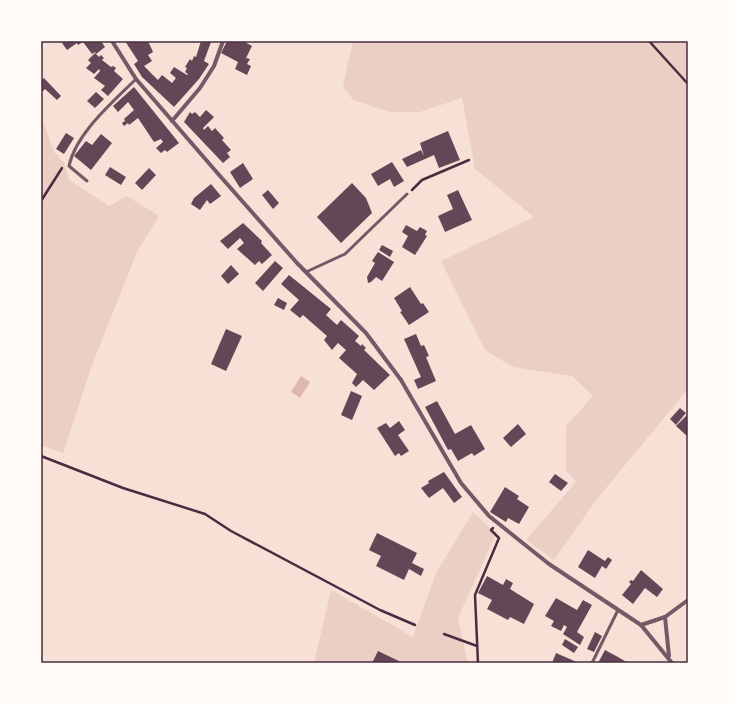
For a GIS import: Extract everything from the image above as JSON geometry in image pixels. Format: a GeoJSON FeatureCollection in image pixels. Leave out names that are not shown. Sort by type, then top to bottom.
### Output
{"type":"FeatureCollection","features":[{"type":"Feature","properties":{"kind":"street"},"geometry":{"type":"LineString","coordinates":[[112,41],[136,78],[172,121],[306,272],[371,338],[401,380],[461,483],[489,516],[548,564],[641,625],[669,657],[672,663]]}},
{"type":"Feature","properties":{"kind":"street"},"geometry":{"type":"LineString","coordinates":[[172,121],[200,88],[214,66],[224,41]]}},
{"type":"Feature","properties":{"kind":"street"},"geometry":{"type":"LineString","coordinates":[[641,625],[665,617],[688,600]]}},
{"type":"Feature","properties":{"kind":"street"},"geometry":{"type":"LineString","coordinates":[[665,617],[669,657]]}},
{"type":"Feature","properties":{"kind":"lane"},"geometry":{"type":"LineString","coordinates":[[87,181],[69,166],[72,153],[97,118],[136,78]]}},
{"type":"Feature","properties":{"kind":"lane"},"geometry":{"type":"LineString","coordinates":[[306,272],[345,254],[407,194]]}},
{"type":"Feature","properties":{"kind":"lane"},"geometry":{"type":"LineString","coordinates":[[592,663],[618,610]]}},
{"type":"Feature","properties":{"kind":"path"},"geometry":{"type":"LineString","coordinates":[[649,41],[688,84]]}},
{"type":"Feature","properties":{"kind":"path"},"geometry":{"type":"LineString","coordinates":[[407,194],[422,180],[469,160]]}},
{"type":"Feature","properties":{"kind":"path"},"geometry":{"type":"LineString","coordinates":[[41,202],[63,166]]}},
{"type":"Feature","properties":{"kind":"path"},"geometry":{"type":"LineString","coordinates":[[41,456],[123,488],[205,514],[231,531],[380,610],[415,625]]}},
{"type":"Feature","properties":{"kind":"path"},"geometry":{"type":"LineString","coordinates":[[478,663],[475,596],[499,538],[491,530]]}},
{"type":"Feature","properties":{"kind":"path"},"geometry":{"type":"LineString","coordinates":[[444,634],[477,646]]}},
{"type":"Feature","properties":{"kind":"shaded area"},"geometry":{"type":"Polygon","coordinates":[[[353,41],[688,41],[688,389],[597,499],[554,560],[526,540],[576,482],[566,471],[566,426],[593,396],[572,376],[513,367],[485,350],[441,261],[534,217],[475,169],[462,98],[420,112],[390,112],[353,100],[343,86],[353,41]]]}},
{"type":"Feature","properties":{"kind":"shaded area"},"geometry":{"type":"Polygon","coordinates":[[[41,116],[54,152],[64,163],[69,180],[109,206],[127,196],[159,216],[137,252],[92,365],[63,453],[41,445],[41,116]]]}},
{"type":"Feature","properties":{"kind":"shaded area"},"geometry":{"type":"Polygon","coordinates":[[[301,376],[310,382],[300,398],[291,392],[301,376]]]}},
{"type":"Feature","properties":{"kind":"shaded area"},"geometry":{"type":"Polygon","coordinates":[[[473,512],[496,534],[458,618],[468,663],[314,663],[331,590],[413,637],[436,573],[473,512]]]}},
{"type":"Feature","properties":{"kind":"building"},"geometry":{"type":"Polygon","coordinates":[[[65,41],[101,41],[105,47],[96,54],[95,52],[92,54],[83,42],[78,45],[77,43],[67,50],[62,43],[65,41]]]}},
{"type":"Feature","properties":{"kind":"building"},"geometry":{"type":"Polygon","coordinates":[[[125,41],[148,41],[153,52],[148,55],[152,61],[144,66],[158,80],[162,75],[172,83],[176,78],[170,73],[174,67],[187,75],[188,74],[185,72],[187,68],[185,67],[190,59],[192,61],[194,56],[196,57],[201,41],[211,42],[204,61],[209,64],[199,79],[174,107],[142,77],[134,64],[138,61],[125,41]]]}},
{"type":"Feature","properties":{"kind":"building"},"geometry":{"type":"Polygon","coordinates":[[[227,41],[243,41],[252,46],[246,58],[250,59],[247,64],[251,66],[247,75],[235,69],[238,62],[221,53],[227,41]]]}},
{"type":"Feature","properties":{"kind":"building"},"geometry":{"type":"Polygon","coordinates":[[[95,53],[99,57],[101,55],[104,58],[102,60],[111,67],[113,66],[116,68],[114,71],[123,79],[108,96],[101,90],[105,86],[94,78],[100,71],[99,69],[94,74],[86,68],[91,63],[88,60],[95,53]]]}},
{"type":"Feature","properties":{"kind":"building"},"geometry":{"type":"Polygon","coordinates":[[[44,78],[61,96],[57,100],[45,89],[41,93],[41,81],[44,78]]]}},
{"type":"Feature","properties":{"kind":"building"},"geometry":{"type":"Polygon","coordinates":[[[134,87],[179,143],[167,152],[165,150],[161,153],[156,148],[163,142],[161,139],[154,142],[138,118],[129,125],[128,123],[124,126],[122,123],[125,121],[124,119],[134,110],[128,102],[118,112],[113,106],[134,87]]]}},
{"type":"Feature","properties":{"kind":"building"},"geometry":{"type":"Polygon","coordinates":[[[96,92],[104,99],[95,108],[87,101],[96,92]]]}},
{"type":"Feature","properties":{"kind":"building"},"geometry":{"type":"Polygon","coordinates":[[[206,110],[214,117],[203,128],[204,130],[208,126],[212,131],[215,128],[224,138],[222,140],[231,150],[227,153],[230,157],[223,163],[184,122],[190,112],[192,114],[195,112],[200,117],[206,110]]]}},
{"type":"Feature","properties":{"kind":"building"},"geometry":{"type":"Polygon","coordinates":[[[448,131],[460,160],[439,168],[434,155],[407,167],[402,159],[421,150],[424,156],[420,143],[448,131]]]}},
{"type":"Feature","properties":{"kind":"building"},"geometry":{"type":"Polygon","coordinates":[[[66,133],[74,138],[64,154],[56,149],[66,133]]]}},
{"type":"Feature","properties":{"kind":"building"},"geometry":{"type":"Polygon","coordinates":[[[101,134],[112,143],[91,170],[74,156],[86,141],[92,145],[101,134]]]}},
{"type":"Feature","properties":{"kind":"building"},"geometry":{"type":"Polygon","coordinates":[[[392,162],[404,181],[394,187],[390,179],[378,186],[371,174],[392,162]]]}},
{"type":"Feature","properties":{"kind":"building"},"geometry":{"type":"Polygon","coordinates":[[[243,163],[253,179],[240,188],[230,172],[243,163]]]}},
{"type":"Feature","properties":{"kind":"building"},"geometry":{"type":"Polygon","coordinates":[[[110,167],[126,177],[121,185],[105,175],[110,167]]]}},
{"type":"Feature","properties":{"kind":"building"},"geometry":{"type":"Polygon","coordinates":[[[149,168],[156,175],[142,190],[135,183],[149,168]]]}},
{"type":"Feature","properties":{"kind":"building"},"geometry":{"type":"Polygon","coordinates":[[[352,183],[366,198],[372,213],[341,243],[317,217],[352,183]]]}},
{"type":"Feature","properties":{"kind":"building"},"geometry":{"type":"Polygon","coordinates":[[[211,184],[221,196],[210,204],[207,200],[200,210],[191,204],[194,198],[211,184]]]}},
{"type":"Feature","properties":{"kind":"building"},"geometry":{"type":"Polygon","coordinates":[[[268,190],[279,203],[273,209],[262,195],[268,190]]]}},
{"type":"Feature","properties":{"kind":"building"},"geometry":{"type":"Polygon","coordinates":[[[458,190],[472,220],[445,232],[438,216],[453,209],[447,195],[458,190]]]}},
{"type":"Feature","properties":{"kind":"building"},"geometry":{"type":"Polygon","coordinates":[[[243,223],[262,241],[261,243],[272,255],[262,264],[259,261],[255,265],[237,249],[244,243],[240,238],[228,249],[220,241],[243,223]]]}},
{"type":"Feature","properties":{"kind":"building"},"geometry":{"type":"Polygon","coordinates":[[[406,225],[417,231],[420,227],[427,231],[425,235],[427,236],[415,255],[402,247],[408,236],[402,232],[406,225]]]}},
{"type":"Feature","properties":{"kind":"building"},"geometry":{"type":"Polygon","coordinates":[[[382,245],[393,251],[390,257],[379,250],[382,245]]]}},
{"type":"Feature","properties":{"kind":"building"},"geometry":{"type":"Polygon","coordinates":[[[378,252],[394,262],[382,281],[376,277],[368,283],[367,277],[375,263],[372,261],[378,252]]]}},
{"type":"Feature","properties":{"kind":"building"},"geometry":{"type":"Polygon","coordinates":[[[275,261],[283,268],[263,291],[255,283],[275,261]]]}},
{"type":"Feature","properties":{"kind":"building"},"geometry":{"type":"Polygon","coordinates":[[[231,265],[239,274],[228,284],[221,276],[231,265]]]}},
{"type":"Feature","properties":{"kind":"building"},"geometry":{"type":"Polygon","coordinates":[[[289,275],[331,309],[326,315],[337,325],[341,320],[359,336],[355,341],[361,346],[362,344],[366,348],[364,350],[390,375],[374,390],[363,380],[356,387],[352,383],[357,374],[339,358],[346,350],[338,343],[332,350],[324,340],[327,336],[303,315],[300,318],[290,310],[299,300],[281,284],[289,275]]]}},
{"type":"Feature","properties":{"kind":"building"},"geometry":{"type":"Polygon","coordinates":[[[410,287],[421,304],[423,303],[429,312],[409,325],[400,312],[402,311],[394,298],[410,287]]]}},
{"type":"Feature","properties":{"kind":"building"},"geometry":{"type":"Polygon","coordinates":[[[278,298],[287,303],[284,310],[274,305],[278,298]]]}},
{"type":"Feature","properties":{"kind":"building"},"geometry":{"type":"Polygon","coordinates":[[[226,329],[242,336],[226,371],[211,364],[226,329]]]}},
{"type":"Feature","properties":{"kind":"building"},"geometry":{"type":"Polygon","coordinates":[[[416,334],[421,346],[424,345],[429,356],[426,357],[436,381],[418,389],[414,380],[421,377],[404,339],[416,334]]]}},
{"type":"Feature","properties":{"kind":"building"},"geometry":{"type":"Polygon","coordinates":[[[351,391],[362,396],[352,420],[341,415],[351,391]]]}},
{"type":"Feature","properties":{"kind":"building"},"geometry":{"type":"Polygon","coordinates":[[[437,401],[455,434],[471,425],[485,449],[474,456],[472,453],[458,461],[451,449],[448,450],[425,407],[437,401]]]}},
{"type":"Feature","properties":{"kind":"building"},"geometry":{"type":"Polygon","coordinates":[[[680,408],[686,413],[676,425],[670,419],[680,408]]]}},
{"type":"Feature","properties":{"kind":"building"},"geometry":{"type":"Polygon","coordinates":[[[688,414],[688,437],[676,426],[688,414]]]}},
{"type":"Feature","properties":{"kind":"building"},"geometry":{"type":"Polygon","coordinates":[[[399,421],[405,430],[398,435],[409,451],[401,456],[399,453],[395,456],[377,428],[386,423],[390,428],[399,421]]]}},
{"type":"Feature","properties":{"kind":"building"},"geometry":{"type":"Polygon","coordinates":[[[518,424],[526,434],[511,447],[503,438],[518,424]]]}},
{"type":"Feature","properties":{"kind":"building"},"geometry":{"type":"Polygon","coordinates":[[[444,472],[462,497],[454,503],[443,488],[429,498],[421,488],[429,483],[428,481],[444,472]]]}},
{"type":"Feature","properties":{"kind":"building"},"geometry":{"type":"Polygon","coordinates":[[[555,474],[568,483],[561,491],[549,482],[555,474]]]}},
{"type":"Feature","properties":{"kind":"building"},"geometry":{"type":"Polygon","coordinates":[[[505,487],[519,496],[517,499],[529,507],[519,524],[508,518],[506,522],[490,512],[505,487]]]}},
{"type":"Feature","properties":{"kind":"building"},"geometry":{"type":"Polygon","coordinates":[[[377,533],[417,553],[412,563],[424,569],[421,576],[409,569],[404,580],[376,566],[381,556],[369,550],[377,533]]]}},
{"type":"Feature","properties":{"kind":"building"},"geometry":{"type":"Polygon","coordinates":[[[588,550],[605,561],[608,557],[612,560],[606,569],[602,566],[595,578],[578,567],[588,550]]]}},
{"type":"Feature","properties":{"kind":"building"},"geometry":{"type":"Polygon","coordinates":[[[641,570],[663,589],[657,597],[645,588],[633,604],[622,595],[631,584],[629,582],[631,580],[633,581],[641,570]]]}},
{"type":"Feature","properties":{"kind":"building"},"geometry":{"type":"Polygon","coordinates":[[[487,576],[503,585],[506,579],[513,583],[510,589],[534,604],[524,624],[510,617],[508,620],[487,609],[492,600],[478,593],[487,576]]]}},
{"type":"Feature","properties":{"kind":"building"},"geometry":{"type":"Polygon","coordinates":[[[556,598],[577,610],[583,600],[592,605],[577,632],[584,637],[580,645],[563,634],[567,627],[564,625],[561,631],[551,626],[554,621],[545,616],[556,598]]]}},
{"type":"Feature","properties":{"kind":"building"},"geometry":{"type":"Polygon","coordinates":[[[595,632],[602,636],[594,652],[587,649],[595,632]]]}},
{"type":"Feature","properties":{"kind":"building"},"geometry":{"type":"Polygon","coordinates":[[[565,639],[578,647],[574,653],[562,645],[565,639]]]}},
{"type":"Feature","properties":{"kind":"building"},"geometry":{"type":"Polygon","coordinates":[[[605,650],[618,657],[628,663],[598,663],[605,650]]]}},
{"type":"Feature","properties":{"kind":"building"},"geometry":{"type":"Polygon","coordinates":[[[378,651],[403,663],[372,663],[378,651]]]}},
{"type":"Feature","properties":{"kind":"building"},"geometry":{"type":"Polygon","coordinates":[[[556,653],[579,663],[552,663],[556,653]]]}}]}
